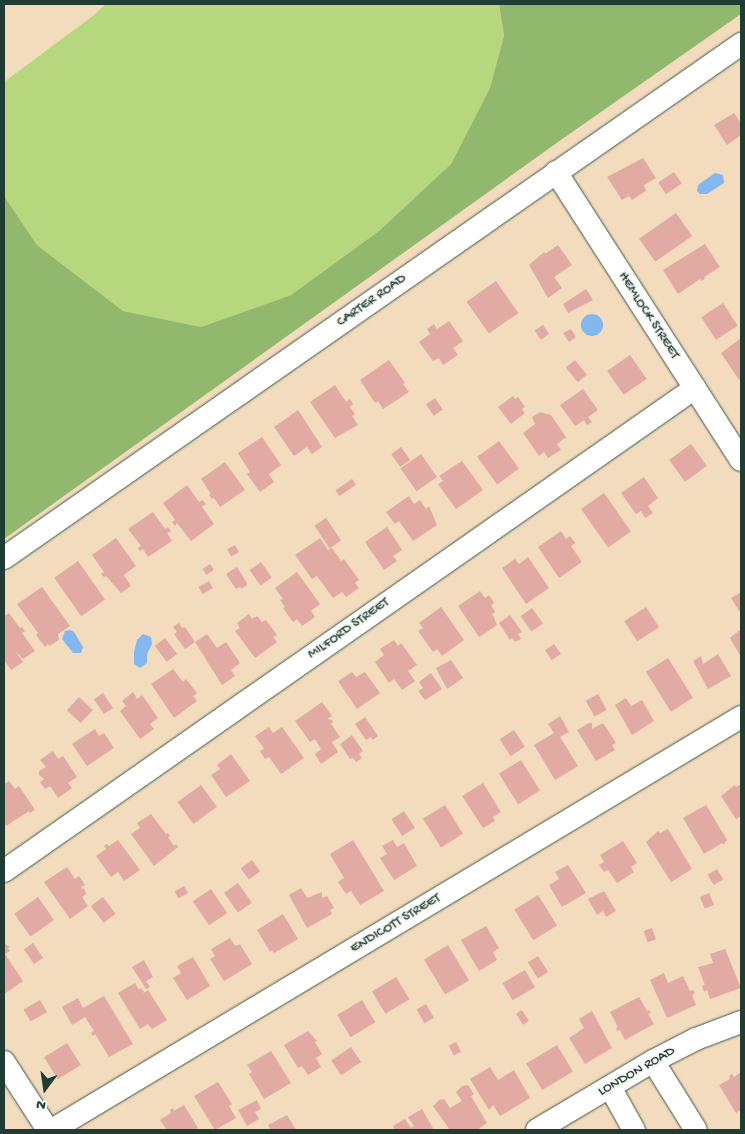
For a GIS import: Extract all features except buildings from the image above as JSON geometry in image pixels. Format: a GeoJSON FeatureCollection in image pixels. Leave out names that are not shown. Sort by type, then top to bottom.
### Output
{"type":"FeatureCollection","features":[{"type":"Feature","properties":{"kind":"street","name":"CARTER ROAD"},"geometry":{"type":"LineString","coordinates":[[4,558],[741,44]]}},
{"type":"Feature","properties":{"kind":"street","name":"HEMLOCK STREET"},"geometry":{"type":"LineString","coordinates":[[556,172],[741,460]]}},
{"type":"Feature","properties":{"kind":"street","name":"MILFORD STREET"},"geometry":{"type":"LineString","coordinates":[[4,870],[695,388]]}},
{"type":"Feature","properties":{"kind":"street","name":"ENDICOTT STREET"},"geometry":{"type":"LineString","coordinates":[[52,1130],[741,717]]}},
{"type":"Feature","properties":{"kind":"street","name":"LONDON ROAD"},"geometry":{"type":"LineString","coordinates":[[537,1130],[652,1061],[696,1039],[741,1022]]}},
{"type":"Feature","properties":{"kind":"street"},"geometry":{"type":"LineString","coordinates":[[652,1061],[696,1130]]}},
{"type":"Feature","properties":{"kind":"street"},"geometry":{"type":"LineString","coordinates":[[4,1062],[48,1130]]}},
{"type":"Feature","properties":{"kind":"street"},"geometry":{"type":"LineString","coordinates":[[610,1087],[634,1130]]}},
{"type":"Feature","properties":{"kind":"green space"},"geometry":{"type":"Polygon","coordinates":[[[106,4],[499,4],[504,36],[490,88],[451,164],[379,231],[291,295],[201,327],[123,311],[37,245],[4,196],[4,82],[106,4]]]}},
{"type":"Feature","properties":{"kind":"green space"},"geometry":{"type":"Polygon","coordinates":[[[499,4],[741,4],[741,14],[558,142],[4,539],[4,196],[37,245],[123,311],[201,327],[291,295],[379,231],[451,164],[490,88],[504,36],[499,4]]]}},
{"type":"Feature","properties":{"kind":"water"},"geometry":{"type":"Polygon","coordinates":[[[715,173],[723,175],[724,183],[707,194],[700,194],[697,191],[698,185],[715,173]]]}},
{"type":"Feature","properties":{"kind":"water"},"geometry":{"type":"Polygon","coordinates":[[[592,314],[602,321],[603,325],[596,335],[592,336],[582,329],[581,325],[588,315],[592,314]]]}},
{"type":"Feature","properties":{"kind":"water"},"geometry":{"type":"Polygon","coordinates":[[[70,630],[74,632],[83,647],[81,653],[73,653],[62,639],[65,631],[70,630]]]}},
{"type":"Feature","properties":{"kind":"water"},"geometry":{"type":"Polygon","coordinates":[[[143,634],[151,637],[152,644],[147,654],[147,663],[140,668],[134,664],[134,652],[137,640],[143,634]]]}}]}
